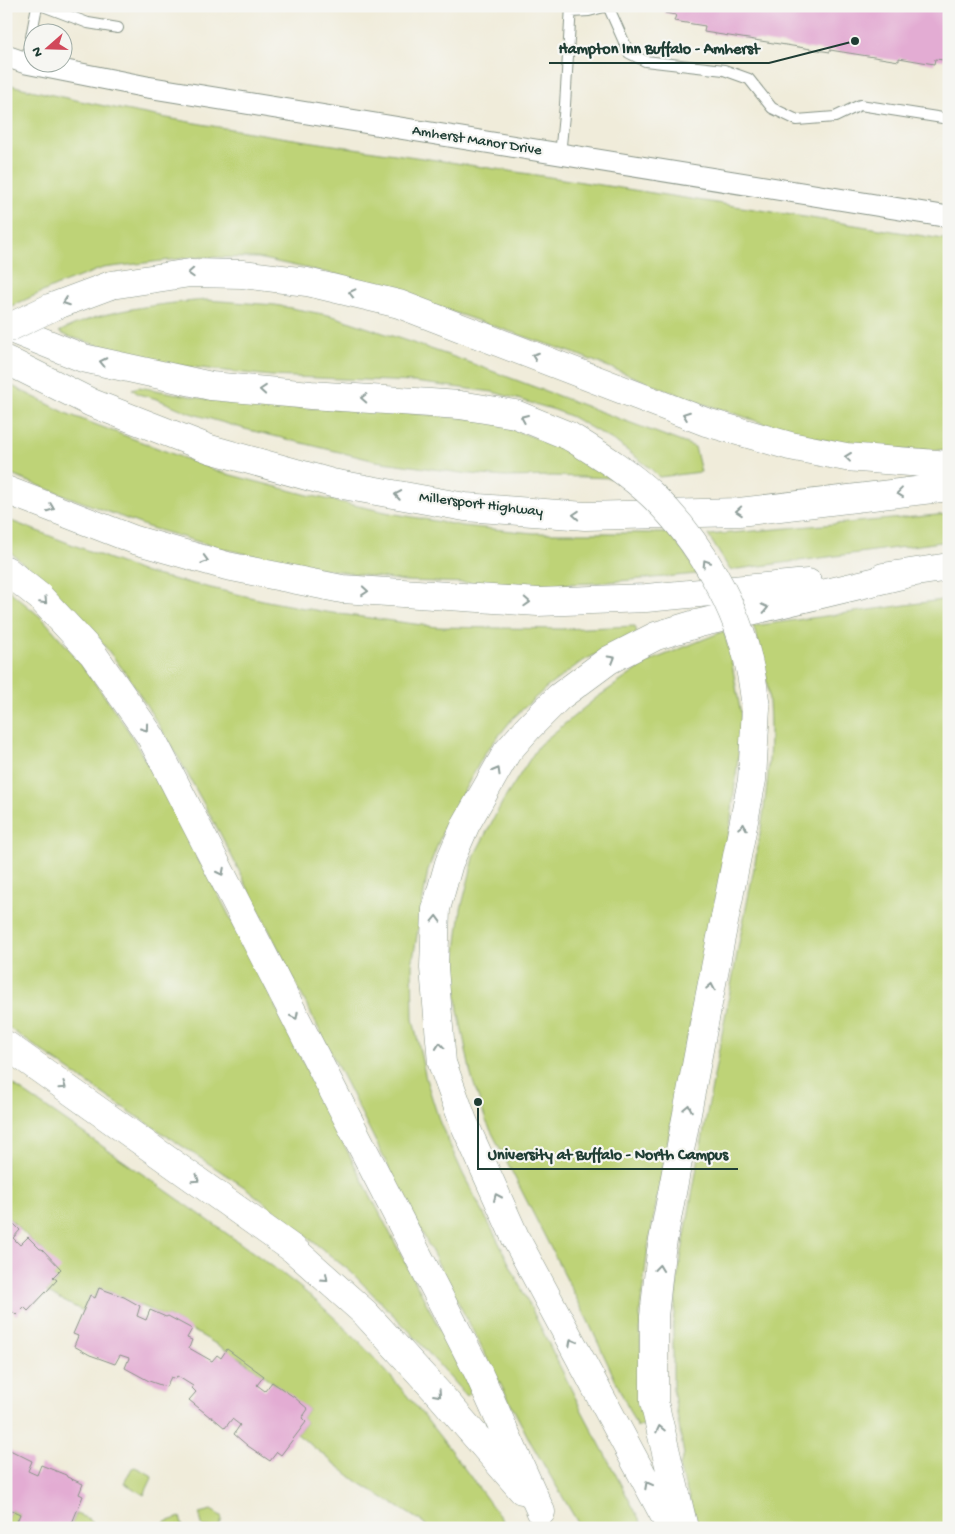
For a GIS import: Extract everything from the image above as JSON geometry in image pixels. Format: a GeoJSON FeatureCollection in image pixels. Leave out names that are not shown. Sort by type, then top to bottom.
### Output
{"type":"FeatureCollection","features":[{"type":"Feature","properties":{"kind":"main road"},"geometry":{"type":"LineString","coordinates":[[6,328],[52,307],[112,286],[190,272],[242,274],[307,282],[399,304],[706,422],[790,446],[846,457],[949,465]]}},
{"type":"Feature","properties":{"kind":"main road"},"geometry":{"type":"LineString","coordinates":[[6,328],[83,358],[211,386],[460,405],[515,414],[569,436],[615,465],[653,496],[692,540],[720,585],[740,633],[750,668],[756,707],[752,780],[661,1251],[654,1317],[654,1402],[684,1528]]}},
{"type":"Feature","properties":{"kind":"main road","name":"Millersport Highway"},"geometry":{"type":"LineString","coordinates":[[6,360],[92,404],[210,450],[332,483],[465,507],[586,516],[739,512],[949,487]]}},
{"type":"Feature","properties":{"kind":"main road"},"geometry":{"type":"LineString","coordinates":[[6,490],[135,540],[227,566],[342,589],[538,602],[646,598],[902,575]]}},
{"type":"Feature","properties":{"kind":"main road"},"geometry":{"type":"LineString","coordinates":[[672,1528],[516,1239],[463,1121],[442,1063],[434,968],[436,909],[449,863],[466,824],[508,752],[558,697],[609,660],[656,636],[672,631],[902,575],[949,567]]}},
{"type":"Feature","properties":{"kind":"main road"},"geometry":{"type":"LineString","coordinates":[[6,570],[40,597],[93,654],[151,737],[478,1372],[541,1512],[440,1395],[365,1313],[292,1249],[6,1044]]}},
{"type":"Feature","properties":{"kind":"street","name":"Amherst Manor Drive"},"geometry":{"type":"LineString","coordinates":[[16,60],[147,88],[949,217]]}},
{"type":"Feature","properties":{"kind":"lane"},"geometry":{"type":"LineString","coordinates":[[16,60],[37,6]]}},
{"type":"Feature","properties":{"kind":"lane"},"geometry":{"type":"LineString","coordinates":[[43,6],[88,23],[118,28]]}},
{"type":"Feature","properties":{"kind":"lane"},"geometry":{"type":"LineString","coordinates":[[560,155],[571,9],[589,11],[608,6],[629,53],[645,61],[724,70],[750,79],[772,108],[797,120],[835,117],[860,105],[949,119]]}},
{"type":"Feature","properties":{"kind":"green space"},"geometry":{"type":"Polygon","coordinates":[[[6,84],[113,108],[220,127],[949,240],[949,450],[872,450],[790,433],[697,402],[576,354],[352,278],[258,258],[195,257],[103,268],[58,285],[7,308],[6,84]]]}},
{"type":"Feature","properties":{"kind":"green space"},"geometry":{"type":"Polygon","coordinates":[[[206,300],[275,305],[333,316],[457,358],[695,447],[701,472],[659,477],[616,442],[572,417],[555,410],[493,392],[414,382],[271,376],[159,363],[59,332],[75,324],[111,313],[150,306],[206,300]]]}},
{"type":"Feature","properties":{"kind":"green space"},"geometry":{"type":"Polygon","coordinates":[[[6,383],[68,414],[223,473],[308,495],[390,513],[463,526],[533,533],[668,533],[685,553],[697,574],[597,583],[537,585],[405,581],[281,562],[216,547],[148,527],[6,473],[6,383]]]}},
{"type":"Feature","properties":{"kind":"green space"},"geometry":{"type":"Polygon","coordinates":[[[139,387],[222,402],[299,408],[366,409],[487,420],[563,448],[612,478],[505,477],[376,461],[245,429],[190,413],[157,399],[138,394],[132,389],[139,387]]]}},
{"type":"Feature","properties":{"kind":"green space"},"geometry":{"type":"Polygon","coordinates":[[[949,514],[949,541],[730,570],[708,535],[949,514]]]}},
{"type":"Feature","properties":{"kind":"green space"},"geometry":{"type":"Polygon","coordinates":[[[6,519],[146,573],[267,601],[325,612],[437,627],[561,629],[635,626],[637,633],[581,662],[546,688],[513,718],[485,753],[446,823],[428,870],[412,965],[413,1019],[426,1079],[440,1123],[463,1174],[581,1409],[644,1528],[581,1528],[531,1443],[399,1188],[221,835],[173,748],[128,676],[85,621],[6,548],[6,519]]]}},
{"type":"Feature","properties":{"kind":"green space"},"geometry":{"type":"Polygon","coordinates":[[[6,588],[43,619],[70,650],[106,698],[128,730],[185,830],[288,1030],[326,1110],[472,1391],[466,1396],[411,1333],[351,1272],[246,1188],[109,1098],[6,1026],[6,588]]]}},
{"type":"Feature","properties":{"kind":"green space"},"geometry":{"type":"Polygon","coordinates":[[[949,599],[949,1528],[699,1528],[679,1468],[684,1455],[673,1390],[673,1325],[678,1275],[714,1074],[753,874],[766,790],[770,747],[769,706],[764,665],[753,626],[949,599]]]}},
{"type":"Feature","properties":{"kind":"green space"},"geometry":{"type":"Polygon","coordinates":[[[724,631],[731,658],[741,715],[741,733],[730,827],[712,924],[686,1044],[648,1248],[640,1311],[641,1379],[645,1424],[637,1427],[588,1321],[486,1121],[471,1075],[458,1010],[454,967],[461,909],[475,854],[503,801],[539,745],[596,698],[650,661],[724,631]]]}},
{"type":"Feature","properties":{"kind":"green space"},"geometry":{"type":"Polygon","coordinates":[[[6,1080],[215,1225],[286,1276],[313,1298],[352,1335],[400,1387],[508,1528],[427,1528],[424,1523],[358,1482],[297,1434],[306,1422],[302,1418],[308,1409],[243,1360],[168,1316],[166,1317],[124,1297],[99,1288],[95,1298],[90,1296],[83,1311],[46,1292],[57,1281],[45,1253],[6,1215],[6,1080]]]}},
{"type":"Feature","properties":{"kind":"green space"},"geometry":{"type":"Polygon","coordinates":[[[135,1467],[151,1475],[152,1478],[144,1495],[124,1483],[132,1468],[135,1467]]]}},
{"type":"Feature","properties":{"kind":"green space"},"geometry":{"type":"Polygon","coordinates":[[[11,1510],[20,1514],[16,1524],[24,1528],[6,1528],[6,1520],[11,1510]]]}},
{"type":"Feature","properties":{"kind":"green space"},"geometry":{"type":"Polygon","coordinates":[[[211,1510],[221,1516],[222,1520],[218,1528],[203,1528],[199,1513],[211,1510]]]}},
{"type":"Feature","properties":{"kind":"green space"},"geometry":{"type":"Polygon","coordinates":[[[76,1514],[89,1519],[98,1528],[70,1528],[76,1514]]]}},
{"type":"Feature","properties":{"kind":"green space"},"geometry":{"type":"Polygon","coordinates":[[[180,1517],[183,1528],[160,1528],[165,1522],[180,1517]]]}},
{"type":"Feature","properties":{"kind":"building"},"geometry":{"type":"Polygon","coordinates":[[[666,6],[949,6],[949,33],[944,60],[935,59],[934,64],[899,58],[899,61],[704,32],[705,26],[674,21],[676,15],[665,13],[666,6]]]}},
{"type":"Feature","properties":{"kind":"building"},"geometry":{"type":"Polygon","coordinates":[[[6,1216],[20,1230],[13,1238],[20,1245],[28,1237],[61,1269],[53,1277],[57,1280],[28,1311],[24,1307],[16,1315],[6,1305],[6,1216]]]}},
{"type":"Feature","properties":{"kind":"building"},"geometry":{"type":"Polygon","coordinates":[[[99,1288],[124,1297],[140,1306],[137,1316],[146,1320],[150,1310],[166,1317],[168,1316],[192,1329],[187,1338],[192,1340],[189,1348],[212,1361],[217,1355],[221,1358],[227,1349],[264,1376],[257,1385],[265,1391],[272,1382],[308,1409],[302,1418],[306,1422],[281,1455],[277,1452],[270,1461],[248,1446],[234,1434],[240,1425],[232,1419],[225,1428],[210,1417],[189,1400],[196,1392],[192,1388],[193,1386],[177,1376],[175,1379],[171,1377],[166,1387],[149,1381],[125,1368],[129,1358],[120,1355],[115,1364],[90,1355],[74,1346],[78,1336],[73,1334],[90,1295],[95,1298],[99,1288]]]}},
{"type":"Feature","properties":{"kind":"building"},"geometry":{"type":"Polygon","coordinates":[[[8,1449],[32,1461],[28,1471],[37,1475],[41,1465],[83,1484],[79,1494],[83,1496],[70,1528],[24,1528],[16,1524],[20,1514],[11,1510],[6,1521],[6,1450],[8,1449]]]}},
{"type":"Feature","properties":{"kind":"place","name":"Hampton Inn Buffalo - Amherst"},"geometry":{"type":"Point","coordinates":[855,41]}},
{"type":"Feature","properties":{"kind":"place","name":"University at Buffalo - North Campus"},"geometry":{"type":"Point","coordinates":[478,1102]}}]}
